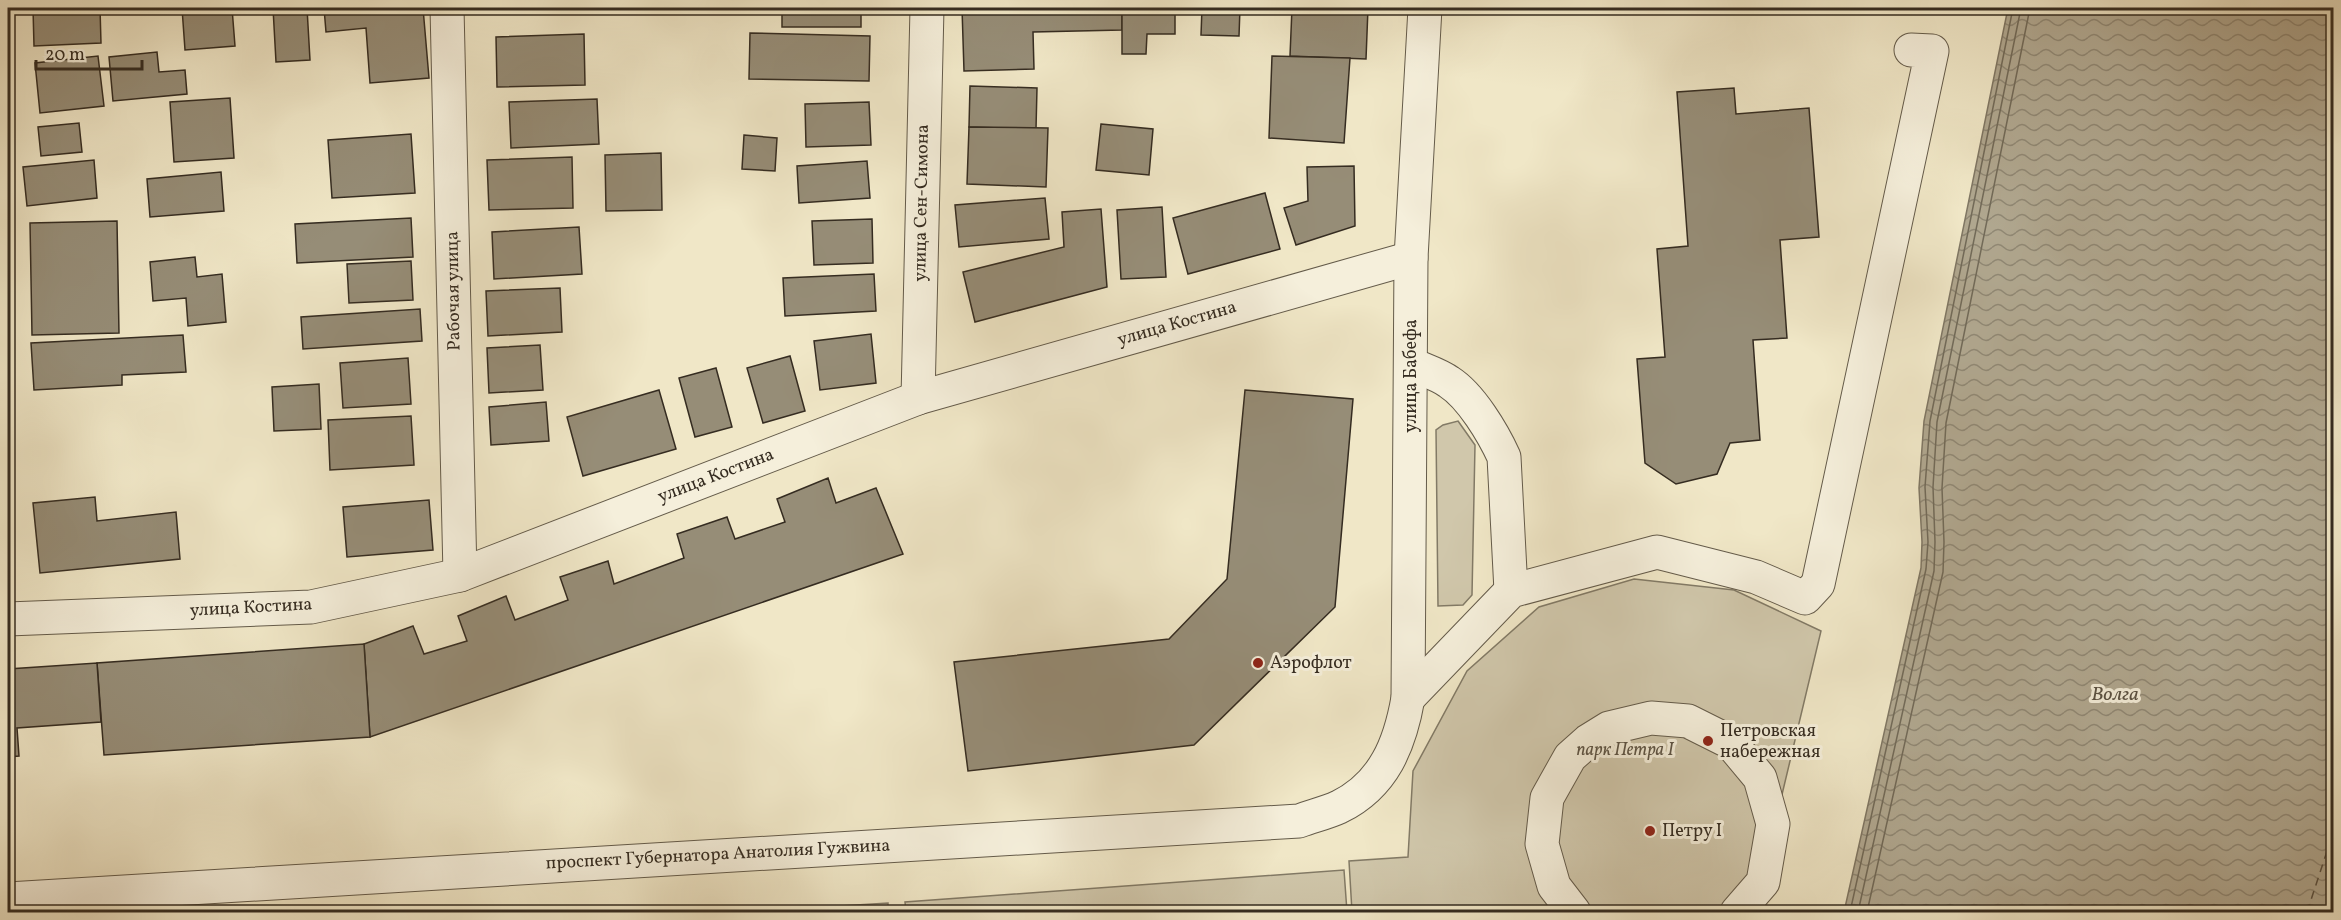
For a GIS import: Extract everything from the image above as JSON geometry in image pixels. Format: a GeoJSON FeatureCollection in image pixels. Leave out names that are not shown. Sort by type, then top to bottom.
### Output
{"type":"FeatureCollection","features":[{"type":"Feature","properties":{"kind":"street","name":"Рабочая улица"},"geometry":{"type":"LineString","coordinates":[[447,8],[460,575]]}},
{"type":"Feature","properties":{"kind":"street","name":"улица Сен-Симона"},"geometry":{"type":"LineString","coordinates":[[918,398],[927,8]]}},
{"type":"Feature","properties":{"kind":"street","name":"улица Бабефа"},"geometry":{"type":"LineString","coordinates":[[1398,743],[1408,698],[1411,258],[1425,8]]}},
{"type":"Feature","properties":{"kind":"street"},"geometry":{"type":"LineString","coordinates":[[1408,698],[1511,591],[1657,552],[1756,577],[1805,598],[1818,584],[1932,51],[1911,51]]}},
{"type":"Feature","properties":{"kind":"street","name":"улица Костина"},"geometry":{"type":"LineString","coordinates":[[8,619],[312,607],[460,575],[918,398],[1411,258]]}},
{"type":"Feature","properties":{"kind":"street"},"geometry":{"type":"LineString","coordinates":[[1411,364],[1450,382],[1469,401],[1495,438],[1504,457],[1511,591]]}},
{"type":"Feature","properties":{"kind":"street"},"geometry":{"type":"LineString","coordinates":[[1574,912],[1554,886],[1542,844],[1547,798],[1570,757],[1588,741],[1609,728],[1651,718],[1688,722],[1730,742],[1760,778],[1773,824],[1763,882],[1737,912]]}},
{"type":"Feature","properties":{"kind":"street","name":"проспект Губернатора Анатолия Гужвина"},"geometry":{"type":"LineString","coordinates":[[8,899],[58,904],[1299,820],[1338,807],[1356,796],[1388,762],[1398,743]]}},
{"type":"Feature","properties":{"kind":"green space"},"geometry":{"type":"Polygon","coordinates":[[[1458,421],[1475,445],[1472,595],[1463,605],[1438,606],[1436,430],[1443,425],[1458,421]]]}},
{"type":"Feature","properties":{"kind":"green space","name":"парк Петра I"},"geometry":{"type":"Polygon","coordinates":[[[1634,579],[1734,590],[1821,631],[1754,912],[1352,912],[1349,861],[1408,857],[1413,771],[1467,671],[1539,607],[1634,579]]]}},
{"type":"Feature","properties":{"kind":"green space"},"geometry":{"type":"Polygon","coordinates":[[[1344,870],[1347,912],[906,912],[905,902],[1344,870]]]}},
{"type":"Feature","properties":{"kind":"green space"},"geometry":{"type":"Polygon","coordinates":[[[888,903],[888,912],[744,912],[888,903]]]}},
{"type":"Feature","properties":{"kind":"water","name":"Волга"},"geometry":{"type":"Polygon","coordinates":[[[2008,8],[2333,8],[2333,912],[1844,912],[1921,568],[1919,488],[1924,421],[2008,8]]]}},
{"type":"Feature","properties":{"kind":"building"},"geometry":{"type":"Polygon","coordinates":[[[33,8],[100,8],[101,43],[34,46],[33,8]]]}},
{"type":"Feature","properties":{"kind":"building"},"geometry":{"type":"Polygon","coordinates":[[[182,8],[232,8],[235,46],[185,50],[182,8]]]}},
{"type":"Feature","properties":{"kind":"building"},"geometry":{"type":"Polygon","coordinates":[[[273,8],[307,8],[310,60],[276,62],[273,8]]]}},
{"type":"Feature","properties":{"kind":"building"},"geometry":{"type":"Polygon","coordinates":[[[324,8],[423,8],[429,78],[370,83],[366,28],[326,32],[324,8]]]}},
{"type":"Feature","properties":{"kind":"building"},"geometry":{"type":"Polygon","coordinates":[[[782,8],[861,8],[861,27],[782,27],[782,8]]]}},
{"type":"Feature","properties":{"kind":"building"},"geometry":{"type":"Polygon","coordinates":[[[962,8],[1122,8],[1122,30],[1033,32],[1034,69],[964,71],[962,8]]]}},
{"type":"Feature","properties":{"kind":"building"},"geometry":{"type":"Polygon","coordinates":[[[1122,8],[1175,8],[1175,34],[1147,34],[1146,54],[1122,54],[1122,8]]]}},
{"type":"Feature","properties":{"kind":"building"},"geometry":{"type":"Polygon","coordinates":[[[1202,8],[1240,8],[1239,36],[1201,35],[1202,8]]]}},
{"type":"Feature","properties":{"kind":"building"},"geometry":{"type":"Polygon","coordinates":[[[1292,8],[1368,8],[1366,59],[1290,56],[1292,8]]]}},
{"type":"Feature","properties":{"kind":"building"},"geometry":{"type":"Polygon","coordinates":[[[750,33],[870,36],[869,81],[749,79],[750,33]]]}},
{"type":"Feature","properties":{"kind":"building"},"geometry":{"type":"Polygon","coordinates":[[[584,34],[585,85],[497,87],[496,37],[584,34]]]}},
{"type":"Feature","properties":{"kind":"building"},"geometry":{"type":"Polygon","coordinates":[[[157,52],[159,72],[185,70],[187,94],[113,101],[109,57],[157,52]]]}},
{"type":"Feature","properties":{"kind":"building"},"geometry":{"type":"Polygon","coordinates":[[[98,56],[104,106],[40,113],[35,63],[98,56]]]}},
{"type":"Feature","properties":{"kind":"building"},"geometry":{"type":"Polygon","coordinates":[[[1272,56],[1350,58],[1344,143],[1269,138],[1272,56]]]}},
{"type":"Feature","properties":{"kind":"building"},"geometry":{"type":"Polygon","coordinates":[[[970,86],[1037,88],[1036,129],[969,127],[970,86]]]}},
{"type":"Feature","properties":{"kind":"building"},"geometry":{"type":"Polygon","coordinates":[[[1734,88],[1736,114],[1809,108],[1819,237],[1780,240],[1787,338],[1753,340],[1760,440],[1730,443],[1717,474],[1676,484],[1645,463],[1637,359],[1665,357],[1657,249],[1688,246],[1677,92],[1734,88]]]}},
{"type":"Feature","properties":{"kind":"building"},"geometry":{"type":"Polygon","coordinates":[[[230,98],[234,158],[174,162],[170,102],[230,98]]]}},
{"type":"Feature","properties":{"kind":"building"},"geometry":{"type":"Polygon","coordinates":[[[597,99],[599,144],[511,148],[509,102],[597,99]]]}},
{"type":"Feature","properties":{"kind":"building"},"geometry":{"type":"Polygon","coordinates":[[[869,102],[871,145],[806,147],[805,104],[869,102]]]}},
{"type":"Feature","properties":{"kind":"building"},"geometry":{"type":"Polygon","coordinates":[[[79,123],[82,152],[41,156],[38,127],[79,123]]]}},
{"type":"Feature","properties":{"kind":"building"},"geometry":{"type":"Polygon","coordinates":[[[1101,124],[1153,129],[1149,175],[1096,170],[1101,124]]]}},
{"type":"Feature","properties":{"kind":"building"},"geometry":{"type":"Polygon","coordinates":[[[969,127],[1048,128],[1046,187],[967,184],[969,127]]]}},
{"type":"Feature","properties":{"kind":"building"},"geometry":{"type":"Polygon","coordinates":[[[411,134],[415,193],[332,198],[328,140],[411,134]]]}},
{"type":"Feature","properties":{"kind":"building"},"geometry":{"type":"Polygon","coordinates":[[[744,135],[777,138],[775,171],[742,169],[744,135]]]}},
{"type":"Feature","properties":{"kind":"building"},"geometry":{"type":"Polygon","coordinates":[[[661,153],[662,210],[606,211],[605,155],[661,153]]]}},
{"type":"Feature","properties":{"kind":"building"},"geometry":{"type":"Polygon","coordinates":[[[572,157],[573,208],[489,210],[487,160],[572,157]]]}},
{"type":"Feature","properties":{"kind":"building"},"geometry":{"type":"Polygon","coordinates":[[[94,160],[97,198],[27,206],[23,167],[94,160]]]}},
{"type":"Feature","properties":{"kind":"building"},"geometry":{"type":"Polygon","coordinates":[[[867,161],[870,198],[799,203],[797,166],[867,161]]]}},
{"type":"Feature","properties":{"kind":"building"},"geometry":{"type":"Polygon","coordinates":[[[1354,166],[1355,226],[1296,245],[1284,208],[1308,201],[1307,167],[1354,166]]]}},
{"type":"Feature","properties":{"kind":"building"},"geometry":{"type":"Polygon","coordinates":[[[221,172],[224,211],[150,217],[147,179],[221,172]]]}},
{"type":"Feature","properties":{"kind":"building"},"geometry":{"type":"Polygon","coordinates":[[[1265,193],[1280,249],[1188,274],[1173,218],[1265,193]]]}},
{"type":"Feature","properties":{"kind":"building"},"geometry":{"type":"Polygon","coordinates":[[[1045,198],[1049,239],[959,247],[955,205],[1045,198]]]}},
{"type":"Feature","properties":{"kind":"building"},"geometry":{"type":"Polygon","coordinates":[[[1162,207],[1166,277],[1121,279],[1117,210],[1162,207]]]}},
{"type":"Feature","properties":{"kind":"building"},"geometry":{"type":"Polygon","coordinates":[[[1101,209],[1107,287],[975,322],[963,272],[1064,247],[1062,212],[1101,209]]]}},
{"type":"Feature","properties":{"kind":"building"},"geometry":{"type":"Polygon","coordinates":[[[411,218],[413,257],[297,263],[295,224],[411,218]]]}},
{"type":"Feature","properties":{"kind":"building"},"geometry":{"type":"Polygon","coordinates":[[[872,219],[873,263],[814,265],[812,221],[872,219]]]}},
{"type":"Feature","properties":{"kind":"building"},"geometry":{"type":"Polygon","coordinates":[[[117,221],[119,333],[32,335],[30,223],[117,221]]]}},
{"type":"Feature","properties":{"kind":"building"},"geometry":{"type":"Polygon","coordinates":[[[579,227],[582,274],[494,279],[492,232],[579,227]]]}},
{"type":"Feature","properties":{"kind":"building"},"geometry":{"type":"Polygon","coordinates":[[[195,257],[197,277],[222,274],[226,322],[188,326],[186,298],[153,301],[150,262],[195,257]]]}},
{"type":"Feature","properties":{"kind":"building"},"geometry":{"type":"Polygon","coordinates":[[[411,261],[413,300],[349,303],[347,264],[411,261]]]}},
{"type":"Feature","properties":{"kind":"building"},"geometry":{"type":"Polygon","coordinates":[[[874,274],[876,311],[785,316],[783,278],[874,274]]]}},
{"type":"Feature","properties":{"kind":"building"},"geometry":{"type":"Polygon","coordinates":[[[560,288],[562,332],[488,336],[486,291],[560,288]]]}},
{"type":"Feature","properties":{"kind":"building"},"geometry":{"type":"Polygon","coordinates":[[[420,309],[422,341],[303,349],[301,317],[420,309]]]}},
{"type":"Feature","properties":{"kind":"building"},"geometry":{"type":"Polygon","coordinates":[[[871,334],[876,383],[820,390],[814,341],[871,334]]]}},
{"type":"Feature","properties":{"kind":"building"},"geometry":{"type":"Polygon","coordinates":[[[183,335],[186,372],[122,375],[122,385],[34,390],[31,343],[183,335]]]}},
{"type":"Feature","properties":{"kind":"building"},"geometry":{"type":"Polygon","coordinates":[[[540,345],[543,390],[489,393],[487,348],[540,345]]]}},
{"type":"Feature","properties":{"kind":"building"},"geometry":{"type":"Polygon","coordinates":[[[790,356],[805,411],[763,423],[747,368],[790,356]]]}},
{"type":"Feature","properties":{"kind":"building"},"geometry":{"type":"Polygon","coordinates":[[[408,358],[411,404],[343,408],[340,363],[408,358]]]}},
{"type":"Feature","properties":{"kind":"building"},"geometry":{"type":"Polygon","coordinates":[[[716,368],[732,427],[695,437],[679,378],[716,368]]]}},
{"type":"Feature","properties":{"kind":"building"},"geometry":{"type":"Polygon","coordinates":[[[319,384],[321,429],[274,431],[272,387],[319,384]]]}},
{"type":"Feature","properties":{"kind":"building"},"geometry":{"type":"Polygon","coordinates":[[[659,390],[676,449],[583,476],[567,417],[659,390]]]}},
{"type":"Feature","properties":{"kind":"building"},"geometry":{"type":"Polygon","coordinates":[[[1245,390],[1353,399],[1335,607],[1194,745],[968,771],[954,662],[1169,639],[1227,579],[1245,390]]]}},
{"type":"Feature","properties":{"kind":"building"},"geometry":{"type":"Polygon","coordinates":[[[546,402],[549,441],[491,445],[489,407],[546,402]]]}},
{"type":"Feature","properties":{"kind":"building"},"geometry":{"type":"Polygon","coordinates":[[[411,416],[414,465],[330,470],[328,420],[411,416]]]}},
{"type":"Feature","properties":{"kind":"building"},"geometry":{"type":"Polygon","coordinates":[[[828,478],[836,503],[876,488],[903,554],[370,737],[364,644],[413,626],[424,654],[467,641],[458,616],[506,596],[515,620],[568,600],[560,577],[608,561],[614,584],[684,558],[677,534],[727,517],[735,539],[785,522],[777,499],[828,478]]]}},
{"type":"Feature","properties":{"kind":"building"},"geometry":{"type":"Polygon","coordinates":[[[95,497],[97,521],[176,512],[180,559],[40,573],[33,503],[95,497]]]}},
{"type":"Feature","properties":{"kind":"building"},"geometry":{"type":"Polygon","coordinates":[[[429,500],[433,550],[347,557],[343,507],[429,500]]]}},
{"type":"Feature","properties":{"kind":"building"},"geometry":{"type":"Polygon","coordinates":[[[364,644],[370,737],[104,755],[97,663],[364,644]]]}},
{"type":"Feature","properties":{"kind":"building"},"geometry":{"type":"Polygon","coordinates":[[[97,663],[101,722],[17,728],[19,756],[8,757],[8,669],[97,663]]]}},
{"type":"Feature","properties":{"kind":"ferry route"},"geometry":{"type":"LineString","coordinates":[[2307,912],[2334,830]]}},
{"type":"Feature","properties":{"kind":"place","name":"Аэрофлот"},"geometry":{"type":"Point","coordinates":[1258,663]}},
{"type":"Feature","properties":{"kind":"place","name":"Петровская набережная"},"geometry":{"type":"Point","coordinates":[1708,741]}},
{"type":"Feature","properties":{"kind":"place","name":"Петру I"},"geometry":{"type":"Point","coordinates":[1650,831]}}]}
